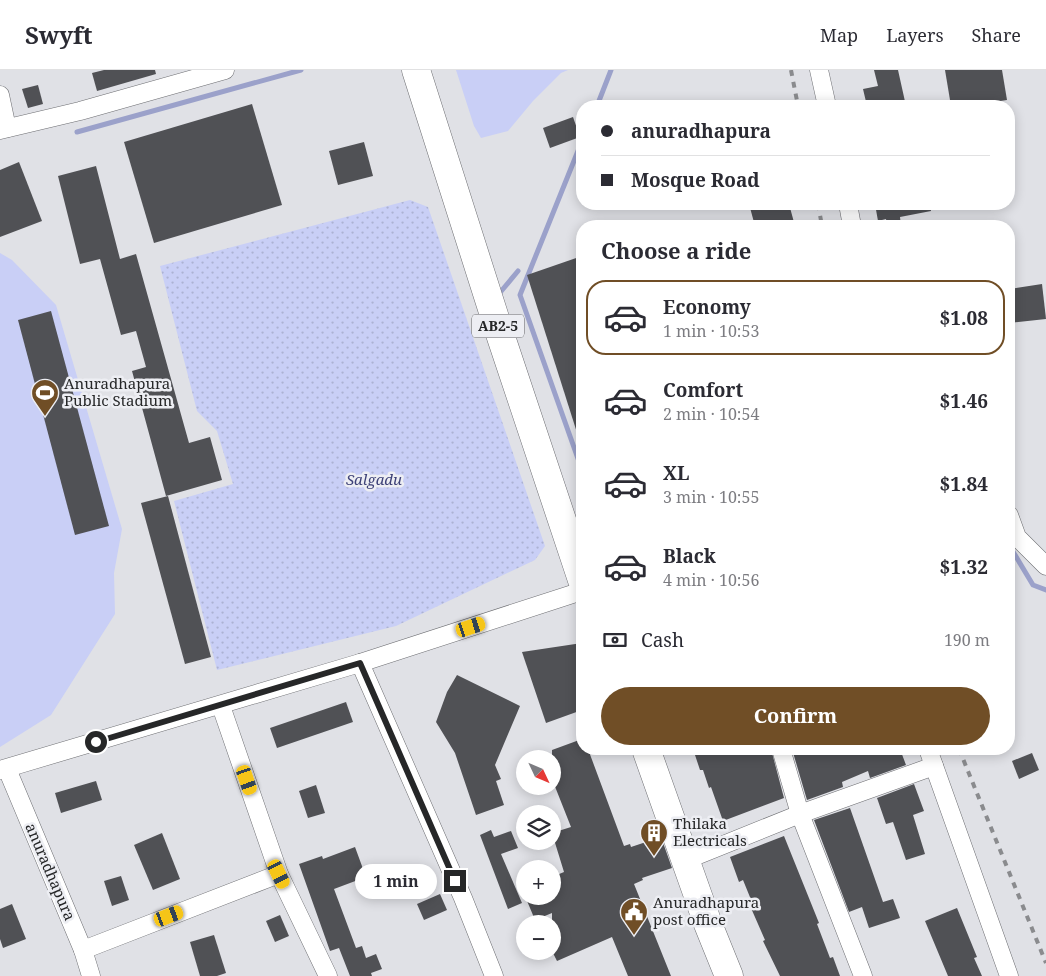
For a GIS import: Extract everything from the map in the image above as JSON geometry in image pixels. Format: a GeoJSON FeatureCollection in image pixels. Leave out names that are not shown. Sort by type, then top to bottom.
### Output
{"type":"FeatureCollection","features":[{"type":"Feature","properties":{"kind":"main road","name":"AB2-5"},"geometry":{"type":"LineString","coordinates":[[416,70],[498,328],[576,562]]}},
{"type":"Feature","properties":{"kind":"main road"},"geometry":{"type":"LineString","coordinates":[[648,755],[708,924],[729,976]]}},
{"type":"Feature","properties":{"kind":"street"},"geometry":{"type":"LineString","coordinates":[[0,95],[4,129],[80,111],[225,70]]}},
{"type":"Feature","properties":{"kind":"street"},"geometry":{"type":"LineString","coordinates":[[819,70],[826,100]]}},
{"type":"Feature","properties":{"kind":"street"},"geometry":{"type":"LineString","coordinates":[[1015,532],[1017,537],[1046,566]]}},
{"type":"Feature","properties":{"kind":"street","name":"anuradhapura"},"geometry":{"type":"LineString","coordinates":[[91,976],[82,950],[3,770],[221,706],[576,593]]}},
{"type":"Feature","properties":{"kind":"street"},"geometry":{"type":"LineString","coordinates":[[360,663],[463,898],[494,976]]}},
{"type":"Feature","properties":{"kind":"street"},"geometry":{"type":"LineString","coordinates":[[221,706],[279,874],[328,976]]}},
{"type":"Feature","properties":{"kind":"street"},"geometry":{"type":"LineString","coordinates":[[783,755],[800,814],[863,976]]}},
{"type":"Feature","properties":{"kind":"street"},"geometry":{"type":"LineString","coordinates":[[930,755],[1009,976]]}},
{"type":"Feature","properties":{"kind":"street"},"geometry":{"type":"LineString","coordinates":[[686,860],[800,814],[934,766]]}},
{"type":"Feature","properties":{"kind":"street"},"geometry":{"type":"LineString","coordinates":[[82,950],[279,874]]}},
{"type":"Feature","properties":{"kind":"green space"},"geometry":{"type":"Polygon","coordinates":[[[456,70],[568,70],[561,73],[533,101],[508,131],[481,138],[474,126],[456,70]]]}},
{"type":"Feature","properties":{"kind":"green space","name":"Salgadu"},"geometry":{"type":"Polygon","coordinates":[[[410,200],[428,207],[545,546],[535,560],[396,626],[217,670],[174,501],[233,484],[217,431],[197,411],[160,266],[410,200]]]}},
{"type":"Feature","properties":{"kind":"green space","name":"Anuradhapura Public Stadium"},"geometry":{"type":"Polygon","coordinates":[[[0,253],[12,260],[56,305],[122,529],[114,573],[115,614],[51,715],[0,747],[0,253]]]}},
{"type":"Feature","properties":{"kind":"building"},"geometry":{"type":"Polygon","coordinates":[[[104,70],[155,70],[156,74],[97,91],[92,73],[104,70]]]}},
{"type":"Feature","properties":{"kind":"building"},"geometry":{"type":"Polygon","coordinates":[[[874,70],[898,70],[905,100],[866,100],[863,89],[878,86],[874,70]]]}},
{"type":"Feature","properties":{"kind":"building"},"geometry":{"type":"Polygon","coordinates":[[[945,70],[1002,70],[1007,100],[950,100],[945,70]]]}},
{"type":"Feature","properties":{"kind":"building"},"geometry":{"type":"Polygon","coordinates":[[[38,85],[43,104],[28,108],[22,89],[38,85]]]}},
{"type":"Feature","properties":{"kind":"building"},"geometry":{"type":"Polygon","coordinates":[[[252,104],[282,205],[154,243],[124,142],[252,104]]]}},
{"type":"Feature","properties":{"kind":"building"},"geometry":{"type":"Polygon","coordinates":[[[573,117],[576,126],[576,138],[550,148],[543,128],[573,117]]]}},
{"type":"Feature","properties":{"kind":"building"},"geometry":{"type":"Polygon","coordinates":[[[364,142],[373,176],[338,185],[329,151],[364,142]]]}},
{"type":"Feature","properties":{"kind":"building"},"geometry":{"type":"Polygon","coordinates":[[[19,162],[42,221],[0,237],[0,170],[19,162]]]}},
{"type":"Feature","properties":{"kind":"building"},"geometry":{"type":"Polygon","coordinates":[[[96,166],[120,259],[136,254],[189,443],[210,437],[222,480],[166,496],[132,371],[146,367],[136,331],[121,335],[100,259],[80,264],[58,176],[96,166]]]}},
{"type":"Feature","properties":{"kind":"building"},"geometry":{"type":"Polygon","coordinates":[[[751,210],[791,210],[793,220],[753,220],[751,210]]]}},
{"type":"Feature","properties":{"kind":"building"},"geometry":{"type":"Polygon","coordinates":[[[876,210],[931,210],[900,217],[900,220],[878,220],[876,210]]]}},
{"type":"Feature","properties":{"kind":"building"},"geometry":{"type":"Polygon","coordinates":[[[576,258],[576,430],[527,275],[576,258]]]}},
{"type":"Feature","properties":{"kind":"building"},"geometry":{"type":"Polygon","coordinates":[[[1042,284],[1046,319],[1015,322],[1015,288],[1042,284]]]}},
{"type":"Feature","properties":{"kind":"building"},"geometry":{"type":"Polygon","coordinates":[[[51,311],[109,526],[75,535],[18,320],[51,311]]]}},
{"type":"Feature","properties":{"kind":"building"},"geometry":{"type":"Polygon","coordinates":[[[168,496],[211,657],[185,664],[141,503],[168,496]]]}},
{"type":"Feature","properties":{"kind":"building"},"geometry":{"type":"Polygon","coordinates":[[[576,644],[576,712],[546,723],[522,652],[576,644]]]}},
{"type":"Feature","properties":{"kind":"building"},"geometry":{"type":"Polygon","coordinates":[[[457,675],[520,706],[495,765],[501,779],[496,781],[504,805],[476,815],[455,753],[436,722],[447,692],[457,675]]]}},
{"type":"Feature","properties":{"kind":"building"},"geometry":{"type":"Polygon","coordinates":[[[346,702],[353,722],[277,748],[270,728],[346,702]]]}},
{"type":"Feature","properties":{"kind":"building"},"geometry":{"type":"Polygon","coordinates":[[[576,741],[576,755],[590,755],[624,846],[630,844],[631,847],[661,837],[672,868],[642,878],[643,880],[634,884],[671,976],[628,976],[612,937],[561,959],[561,915],[552,915],[552,913],[533,915],[529,905],[561,905],[561,873],[564,872],[557,850],[561,850],[561,830],[571,827],[558,795],[561,795],[561,750],[552,750],[576,741]]]}},
{"type":"Feature","properties":{"kind":"building"},"geometry":{"type":"Polygon","coordinates":[[[1032,753],[1039,770],[1019,779],[1012,761],[1032,753]]]}},
{"type":"Feature","properties":{"kind":"building"},"geometry":{"type":"Polygon","coordinates":[[[695,755],[773,755],[784,798],[723,821],[711,787],[709,788],[703,770],[700,770],[695,755]]]}},
{"type":"Feature","properties":{"kind":"building"},"geometry":{"type":"Polygon","coordinates":[[[794,755],[902,755],[906,765],[870,778],[868,771],[842,782],[843,787],[807,800],[794,755]]]}},
{"type":"Feature","properties":{"kind":"building"},"geometry":{"type":"Polygon","coordinates":[[[96,781],[102,800],[61,813],[55,793],[96,781]]]}},
{"type":"Feature","properties":{"kind":"building"},"geometry":{"type":"Polygon","coordinates":[[[914,784],[924,811],[913,815],[925,854],[906,860],[893,822],[886,824],[877,798],[914,784]]]}},
{"type":"Feature","properties":{"kind":"building"},"geometry":{"type":"Polygon","coordinates":[[[316,785],[325,813],[308,818],[299,791],[316,785]]]}},
{"type":"Feature","properties":{"kind":"building"},"geometry":{"type":"Polygon","coordinates":[[[850,808],[883,902],[893,899],[900,918],[869,928],[862,907],[849,912],[814,820],[850,808]]]}},
{"type":"Feature","properties":{"kind":"building"},"geometry":{"type":"Polygon","coordinates":[[[491,830],[494,837],[511,831],[516,843],[516,849],[501,854],[516,889],[517,905],[508,909],[480,835],[491,830]]]}},
{"type":"Feature","properties":{"kind":"building"},"geometry":{"type":"Polygon","coordinates":[[[162,833],[180,879],[153,890],[134,845],[162,833]]]}},
{"type":"Feature","properties":{"kind":"building"},"geometry":{"type":"Polygon","coordinates":[[[784,836],[819,923],[817,924],[830,958],[833,957],[840,976],[780,976],[763,941],[765,940],[751,908],[754,907],[743,880],[739,882],[730,857],[784,836]]]}},
{"type":"Feature","properties":{"kind":"building"},"geometry":{"type":"Polygon","coordinates":[[[355,847],[366,877],[334,889],[356,948],[362,946],[366,958],[376,954],[382,969],[371,973],[372,976],[350,976],[339,948],[330,951],[299,864],[322,856],[323,859],[355,847]]]}},
{"type":"Feature","properties":{"kind":"building"},"geometry":{"type":"Polygon","coordinates":[[[121,876],[129,900],[112,906],[104,881],[121,876]]]}},
{"type":"Feature","properties":{"kind":"building"},"geometry":{"type":"Polygon","coordinates":[[[440,894],[447,910],[424,920],[417,904],[440,894]]]}},
{"type":"Feature","properties":{"kind":"building"},"geometry":{"type":"Polygon","coordinates":[[[12,904],[26,939],[3,948],[0,939],[0,909],[12,904]]]}},
{"type":"Feature","properties":{"kind":"building"},"geometry":{"type":"Polygon","coordinates":[[[957,908],[977,957],[974,958],[982,976],[948,976],[925,921],[957,908]]]}},
{"type":"Feature","properties":{"kind":"building"},"geometry":{"type":"Polygon","coordinates":[[[280,915],[289,936],[275,942],[266,921],[280,915]]]}},
{"type":"Feature","properties":{"kind":"building"},"geometry":{"type":"Polygon","coordinates":[[[214,935],[226,973],[217,976],[200,976],[190,942],[214,935]]]}},
{"type":"Feature","properties":{"kind":"waterway"},"geometry":{"type":"LineString","coordinates":[[77,132],[301,70]]}},
{"type":"Feature","properties":{"kind":"waterway"},"geometry":{"type":"LineString","coordinates":[[599,100],[611,70]]}},
{"type":"Feature","properties":{"kind":"waterway"},"geometry":{"type":"LineString","coordinates":[[576,156],[520,295],[576,453]]}},
{"type":"Feature","properties":{"kind":"waterway"},"geometry":{"type":"LineString","coordinates":[[498,295],[518,271]]}},
{"type":"Feature","properties":{"kind":"waterway"},"geometry":{"type":"LineString","coordinates":[[1015,555],[1033,585],[1046,590]]}},
{"type":"Feature","properties":{"kind":"railway"},"geometry":{"type":"LineString","coordinates":[[791,70],[797,100]]}},
{"type":"Feature","properties":{"kind":"railway"},"geometry":{"type":"LineString","coordinates":[[819,210],[821,220]]}},
{"type":"Feature","properties":{"kind":"railway"},"geometry":{"type":"LineString","coordinates":[[961,755],[1046,963]]}},
{"type":"Feature","properties":{"kind":"place","name":"Anuradhapura Public Stadium"},"geometry":{"type":"Point","coordinates":[45,417]}},
{"type":"Feature","properties":{"kind":"place","name":"Thilaka Electricals"},"geometry":{"type":"Point","coordinates":[654,857]}},
{"type":"Feature","properties":{"kind":"place","name":"Anuradhapura post office"},"geometry":{"type":"Point","coordinates":[634,936]}},
{"type":"Feature","properties":{"kind":"route"},"geometry":{"type":"LineString","coordinates":[[96,742],[360,663],[455,881]]}}]}
